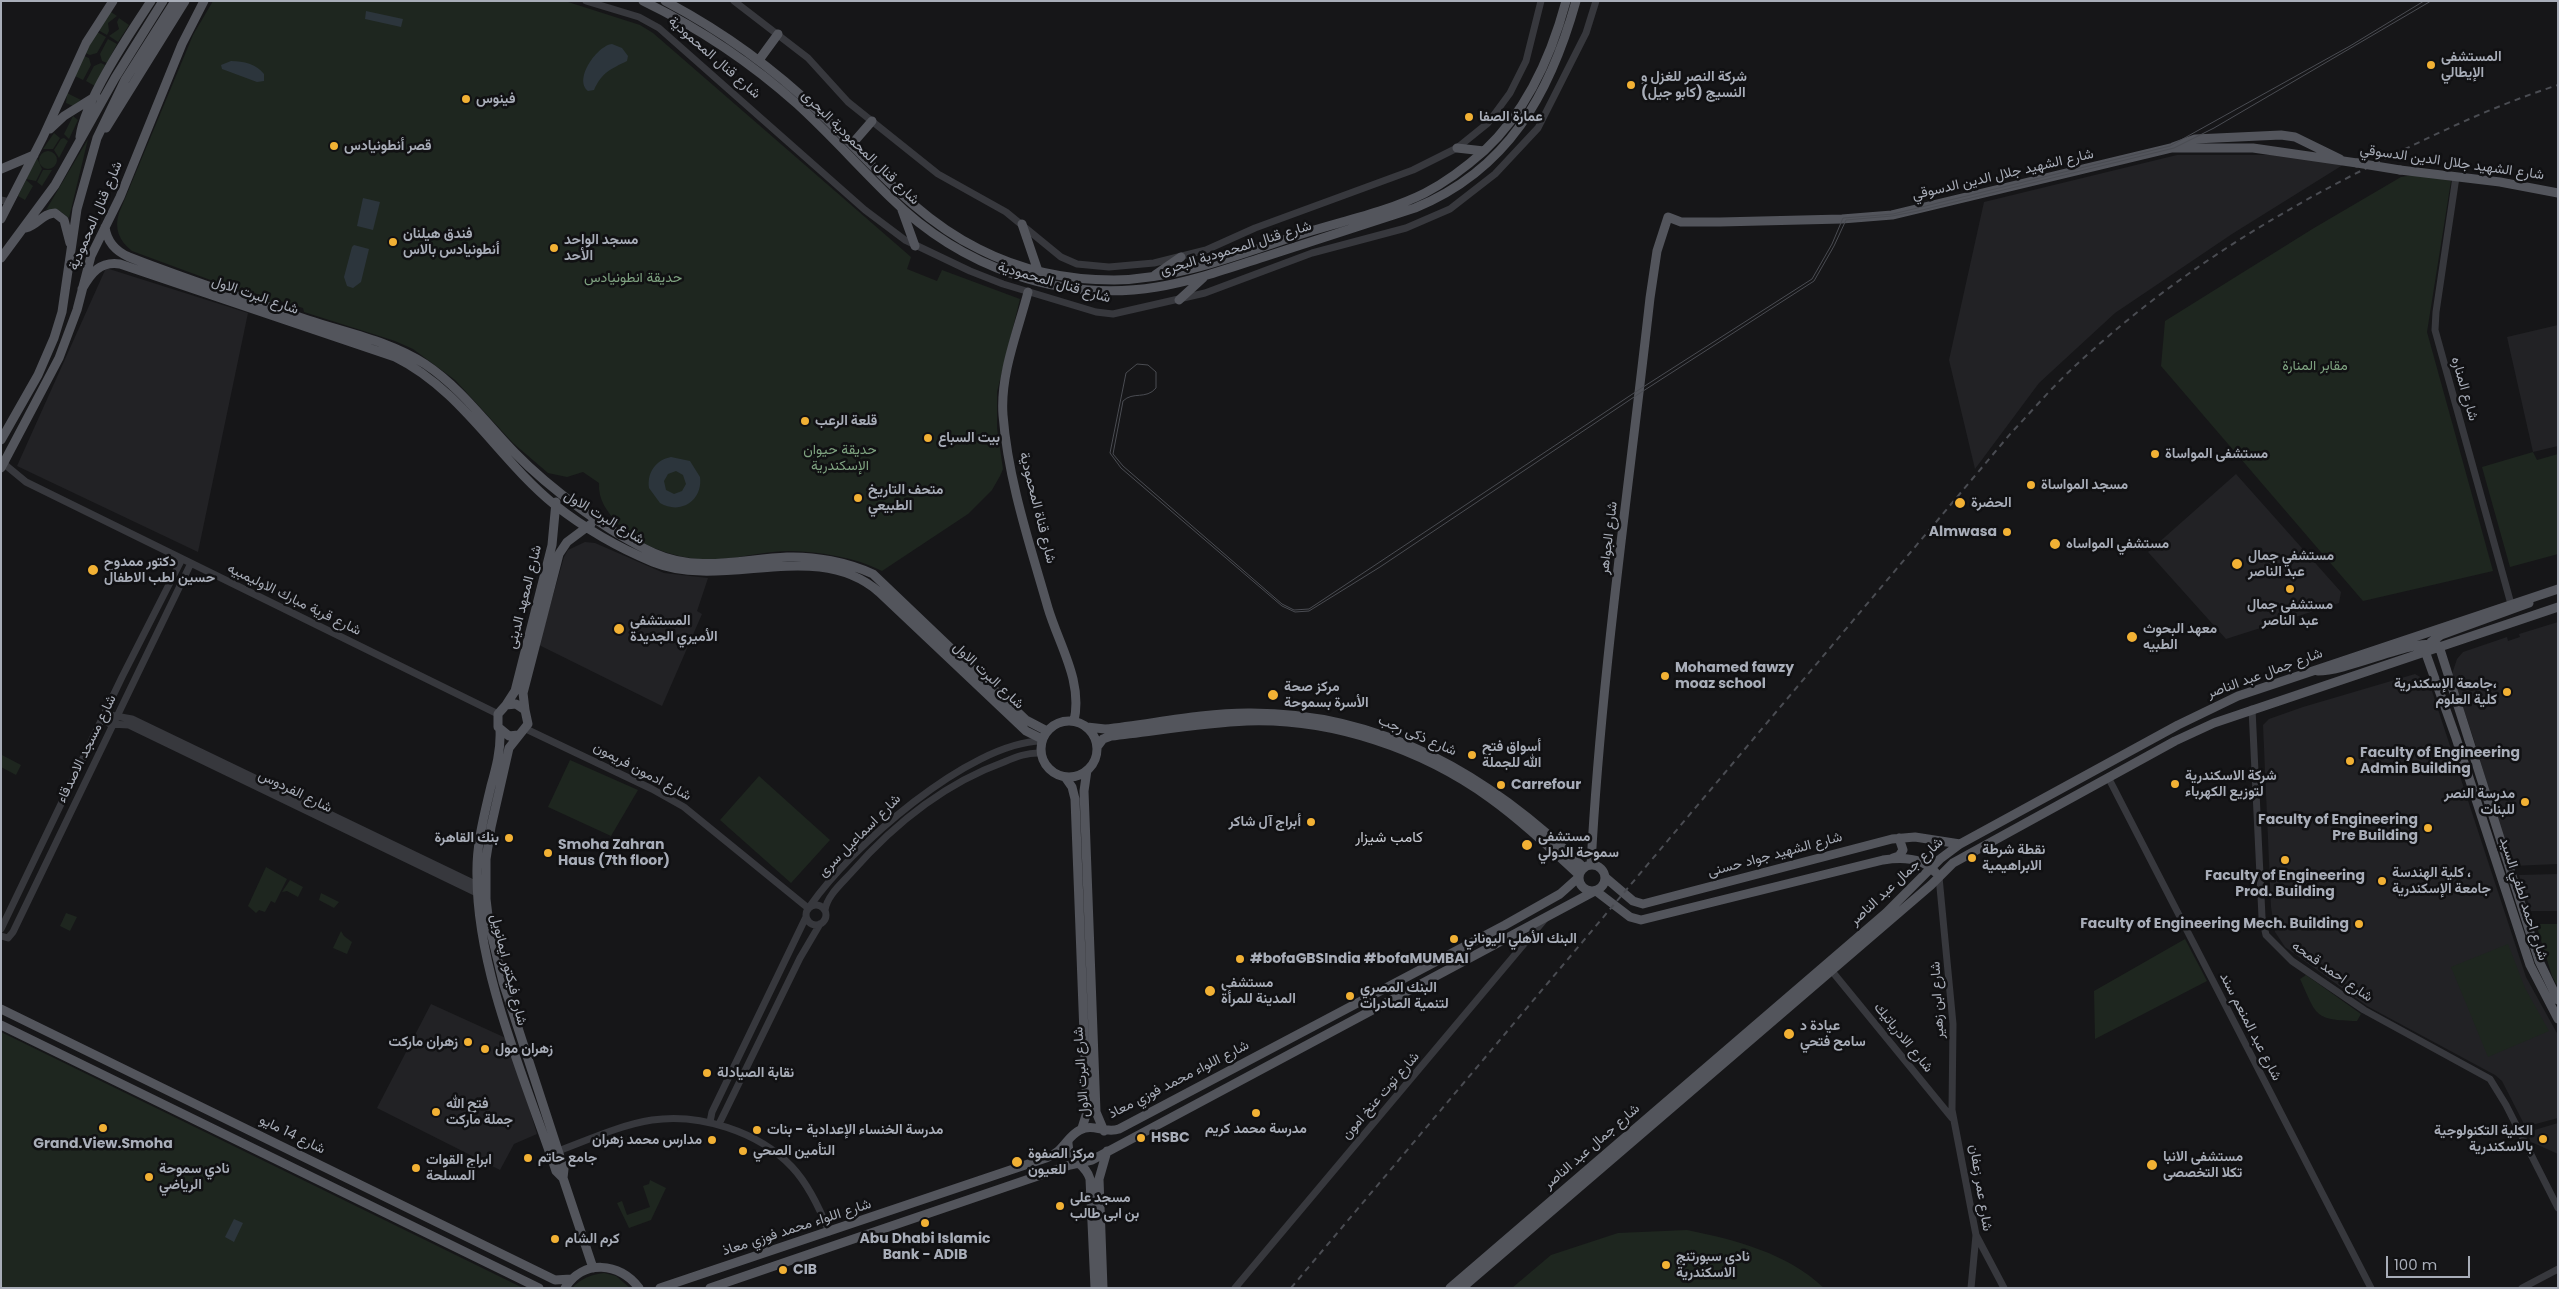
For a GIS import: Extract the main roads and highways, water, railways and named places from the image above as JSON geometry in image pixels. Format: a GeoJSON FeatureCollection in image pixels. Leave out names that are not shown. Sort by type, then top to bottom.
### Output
{"type":"FeatureCollection","features":[{"type":"Feature","properties":{"kind":"main road"},"geometry":{"type":"LineString","coordinates":[[1,219],[6,201],[43,137],[86,43],[113,1]]}},
{"type":"Feature","properties":{"kind":"main road"},"geometry":{"type":"LineString","coordinates":[[79,143],[84,119],[151,1]]}},
{"type":"Feature","properties":{"kind":"main road"},"geometry":{"type":"LineString","coordinates":[[97,138],[114,117],[185,1]]}},
{"type":"Feature","properties":{"kind":"main road","name":"شارع قنال المحمودية"},"geometry":{"type":"LineString","coordinates":[[2,465],[59,358],[77,310],[91,256],[126,181],[182,44],[204,1]]}},
{"type":"Feature","properties":{"kind":"main road","name":"شارع قنال المحمودية البحرى"},"geometry":{"type":"LineString","coordinates":[[643,1],[709,38],[769,81],[811,117],[901,208],[936,236],[968,255],[1001,270],[1042,283],[1086,290],[1129,290],[1158,287],[1205,276],[1415,208],[1446,192],[1469,177],[1499,151],[1532,110],[1552,74],[1576,1]]}},
{"type":"Feature","properties":{"kind":"main road","name":"شارع قنال المحمودية البحرى"},"geometry":{"type":"LineString","coordinates":[[665,1],[714,29],[759,60],[804,98],[898,191],[940,226],[990,255],[1038,271],[1099,280],[1153,277],[1193,268],[1401,203],[1443,182],[1484,151],[1512,120],[1531,91],[1546,60],[1566,1]]}},
{"type":"Feature","properties":{"kind":"main road"},"geometry":{"type":"LineString","coordinates":[[1,258],[55,185],[115,78],[162,2]]}},
{"type":"Feature","properties":{"kind":"main road"},"geometry":{"type":"LineString","coordinates":[[97,138],[125,80],[173,5]]}},
{"type":"Feature","properties":{"kind":"main road"},"geometry":{"type":"LineString","coordinates":[[759,60],[778,34]]}},
{"type":"Feature","properties":{"kind":"main road"},"geometry":{"type":"LineString","coordinates":[[43,137],[58,120],[96,96]]}},
{"type":"Feature","properties":{"kind":"main road"},"geometry":{"type":"LineString","coordinates":[[852,144],[872,121]]}},
{"type":"Feature","properties":{"kind":"main road","name":"شارع الشهيد جلال الدين الدسوقي"},"geometry":{"type":"LineString","coordinates":[[1668,217],[1681,222],[1720,222],[1842,219],[1892,215],[2170,148],[2190,140],[2241,135],[2295,137],[2343,160]]}},
{"type":"Feature","properties":{"kind":"main road","name":"شارع قنال المحمودية"},"geometry":{"type":"LineString","coordinates":[[1,440],[38,375],[54,338],[62,312],[81,191],[97,138]]}},
{"type":"Feature","properties":{"kind":"main road"},"geometry":{"type":"LineString","coordinates":[[1457,148],[1484,151]]}},
{"type":"Feature","properties":{"kind":"main road","name":"شارع الشهيد جلال الدين الدسوقي"},"geometry":{"type":"LineString","coordinates":[[2170,148],[2252,148],[2558,192]]}},
{"type":"Feature","properties":{"kind":"main road"},"geometry":{"type":"LineString","coordinates":[[1,169],[34,154]]}},
{"type":"Feature","properties":{"kind":"main road"},"geometry":{"type":"LineString","coordinates":[[901,208],[915,246]]}},
{"type":"Feature","properties":{"kind":"main road"},"geometry":{"type":"LineString","coordinates":[[25,228],[34,225],[47,214],[58,214],[64,220],[71,248]]}},
{"type":"Feature","properties":{"kind":"main road","name":"شارع الجواهر"},"geometry":{"type":"LineString","coordinates":[[1583,871],[1595,802],[1612,627],[1650,298],[1657,251],[1668,217]]}},
{"type":"Feature","properties":{"kind":"main road"},"geometry":{"type":"LineString","coordinates":[[1022,224],[1038,271]]}},
{"type":"Feature","properties":{"kind":"main road","name":"شارع البرت الاول"},"geometry":{"type":"LineString","coordinates":[[105,227],[108,240],[123,254],[227,297]]}},
{"type":"Feature","properties":{"kind":"main road"},"geometry":{"type":"LineString","coordinates":[[1153,277],[1181,257]]}},
{"type":"Feature","properties":{"kind":"main road","name":"شارع البرت الاول"},"geometry":{"type":"LineString","coordinates":[[82,289],[92,272],[105,264],[112,263],[227,297],[344,335],[403,351],[437,373],[516,454],[561,493],[643,548],[684,562],[712,564],[799,557],[832,561],[863,570],[881,581],[1044,737]]}},
{"type":"Feature","properties":{"kind":"main road"},"geometry":{"type":"LineString","coordinates":[[1179,300],[1205,276]]}},
{"type":"Feature","properties":{"kind":"main road","name":"شارع قناة المحمودية"},"geometry":{"type":"LineString","coordinates":[[1028,292],[1006,378],[1003,416],[1014,486],[1059,641],[1076,689],[1074,721]]}},
{"type":"Feature","properties":{"kind":"main road","name":"شارع البرت الاول"},"geometry":{"type":"LineString","coordinates":[[344,335],[395,357],[432,380],[554,504],[587,527],[640,556],[681,570],[712,573],[797,565],[858,577],[879,592],[1026,731],[1044,737]]}},
{"type":"Feature","properties":{"kind":"main road"},"geometry":{"type":"LineString","coordinates":[[554,504],[561,493]]}},
{"type":"Feature","properties":{"kind":"main road","name":"شارع المعهد الدينى"},"geometry":{"type":"LineString","coordinates":[[506,705],[515,691],[553,534],[554,504]]}},
{"type":"Feature","properties":{"kind":"main road","name":"شارع المعهد الدينى"},"geometry":{"type":"LineString","coordinates":[[525,710],[523,697],[559,554],[567,542],[598,519]]}},
{"type":"Feature","properties":{"kind":"main road"},"geometry":{"type":"LineString","coordinates":[[553,534],[561,536],[567,542]]}},
{"type":"Feature","properties":{"kind":"main road","name":"شارع جمال عبد الناصر"},"geometry":{"type":"LineString","coordinates":[[1462,1288],[1538,1218],[1880,918],[1960,844],[2193,717],[2255,689],[2558,589]]}},
{"type":"Feature","properties":{"kind":"main road"},"geometry":{"type":"LineString","coordinates":[[2308,671],[2346,668],[2405,648],[2427,647],[2448,632],[2524,606],[2540,594]]}},
{"type":"Feature","properties":{"kind":"main road","name":"شارع جمال عبد الناصر"},"geometry":{"type":"LineString","coordinates":[[1450,1288],[1538,1218],[1831,970],[1957,860],[2175,741],[2256,708],[2427,647],[2439,646],[2558,607]]}},
{"type":"Feature","properties":{"kind":"main road","name":"شارع احمد لطفي السيد"},"geometry":{"type":"LineString","coordinates":[[2439,646],[2536,952],[2546,980],[2558,1000]]}},
{"type":"Feature","properties":{"kind":"main road","name":"شارع احمد لطفي السيد"},"geometry":{"type":"LineString","coordinates":[[2427,647],[2530,965],[2558,1019]]}},
{"type":"Feature","properties":{"kind":"main road"},"geometry":{"type":"LineString","coordinates":[[2255,689],[2256,708]]}},
{"type":"Feature","properties":{"kind":"main road"},"geometry":{"type":"LineString","coordinates":[[516,704],[525,710],[528,719],[526,728],[518,735],[509,736],[500,730],[496,722],[498,714],[506,705],[516,704]]}},
{"type":"Feature","properties":{"kind":"main road","name":"شارع ذكى رجب"},"geometry":{"type":"LineString","coordinates":[[1087,727],[1110,728],[1226,714],[1291,715],[1330,721],[1372,732],[1416,749],[1462,775],[1583,871]]}},
{"type":"Feature","properties":{"kind":"main road"},"geometry":{"type":"LineString","coordinates":[[1074,721],[1087,727],[1094,736],[1097,755],[1087,770],[1077,776],[1065,776],[1046,766],[1041,752],[1044,737],[1059,722],[1074,721]]}},
{"type":"Feature","properties":{"kind":"main road","name":"شارع ذكى رجب"},"geometry":{"type":"LineString","coordinates":[[1097,746],[1107,737],[1227,722],[1291,723],[1328,729],[1390,746],[1462,775]]}},
{"type":"Feature","properties":{"kind":"main road","name":"شارع فيكتور ايمانويل"},"geometry":{"type":"LineString","coordinates":[[500,730],[500,752],[482,825],[481,874],[489,924],[503,982],[564,1169],[563,1178],[594,1268]]}},
{"type":"Feature","properties":{"kind":"main road","name":"شارع فيكتور ايمانويل"},"geometry":{"type":"LineString","coordinates":[[518,735],[510,748],[506,762],[477,889],[484,940],[499,1002],[556,1171],[563,1178]]}},
{"type":"Feature","properties":{"kind":"main road","name":"شارع البرت الاول"},"geometry":{"type":"LineString","coordinates":[[1087,770],[1084,791],[1083,890],[1089,1052],[1096,1112],[1104,1131]]}},
{"type":"Feature","properties":{"kind":"main road","name":"شارع البرت الاول"},"geometry":{"type":"LineString","coordinates":[[1065,776],[1074,793],[1083,890]]}},
{"type":"Feature","properties":{"kind":"main road"},"geometry":{"type":"LineString","coordinates":[[1594,892],[1603,886],[1606,878],[1600,868],[1583,871],[1582,888],[1594,892],[1630,917],[1646,920],[1839,870],[1893,858],[1899,856],[1903,850],[1899,838]]}},
{"type":"Feature","properties":{"kind":"main road","name":"شارع الشهيد جواد حسنى"},"geometry":{"type":"LineString","coordinates":[[1606,878],[1633,901],[1646,903],[1899,838],[1926,838],[1960,844]]}},
{"type":"Feature","properties":{"kind":"main road"},"geometry":{"type":"LineString","coordinates":[[1893,858],[1911,859],[1932,868],[1939,877]]}},
{"type":"Feature","properties":{"kind":"main road","name":"شارع اللواء محمد فوزي معاذ"},"geometry":{"type":"LineString","coordinates":[[666,1287],[1046,1158],[1057,1153],[1082,1128],[1097,1128],[1104,1131],[1118,1129],[1505,925],[1560,894],[1583,871]]}},
{"type":"Feature","properties":{"kind":"main road"},"geometry":{"type":"LineString","coordinates":[[1918,882],[1924,885],[1925,889]]}},
{"type":"Feature","properties":{"kind":"main road","name":"شارع اللواء محمد فوزي معاذ"},"geometry":{"type":"LineString","coordinates":[[710,1288],[1079,1162],[1092,1160],[1594,892]]}},
{"type":"Feature","properties":{"kind":"main road","name":"شارع 14 مايو"},"geometry":{"type":"LineString","coordinates":[[1,1009],[556,1280],[571,1280]]}},
{"type":"Feature","properties":{"kind":"main road","name":"شارع 14 مايو"},"geometry":{"type":"LineString","coordinates":[[1,1025],[538,1288]]}},
{"type":"Feature","properties":{"kind":"main road","name":"شارع البرت الاول"},"geometry":{"type":"LineString","coordinates":[[1082,1128],[1087,1112],[1090,1071]]}},
{"type":"Feature","properties":{"kind":"main road"},"geometry":{"type":"LineString","coordinates":[[1068,1142],[1071,1156],[1087,1171],[1090,1179],[1098,1265],[1104,1288]]}},
{"type":"Feature","properties":{"kind":"main road"},"geometry":{"type":"LineString","coordinates":[[1095,1288],[1098,1265],[1099,1179],[1107,1151]]}},
{"type":"Feature","properties":{"kind":"main road"},"geometry":{"type":"LineString","coordinates":[[1046,1158],[1054,1165],[1051,1172]]}},
{"type":"Feature","properties":{"kind":"main road"},"geometry":{"type":"LineString","coordinates":[[341,1191],[348,1185],[349,1178]]}},
{"type":"Feature","properties":{"kind":"main road"},"geometry":{"type":"LineString","coordinates":[[565,1288],[571,1280],[594,1268],[607,1267],[619,1270],[627,1275],[639,1288]]}},
{"type":"Feature","properties":{"kind":"tram line"},"geometry":{"type":"LineString","coordinates":[[2424,1],[2350,46],[2170,146],[1893,214],[1843,218],[1832,244],[1812,279],[1640,389],[1309,609],[1294,610],[1282,604],[1123,466],[1113,454],[1123,401],[1131,396],[1148,394],[1156,388],[1156,372],[1148,365],[1137,364],[1126,373],[1110,453],[1121,468],[1282,606],[1295,612],[1309,611],[1380,567],[1640,393],[1814,281],[1846,220],[1892,216],[1918,211],[2174,148],[2214,128],[2431,1]]}},
{"type":"Feature","properties":{"kind":"railway"},"geometry":{"type":"LineString","coordinates":[[1291,1288],[2011,433],[2067,373],[2150,302],[2189,273],[2269,221],[2353,175],[2437,134],[2476,116],[2558,85]]}},
{"type":"Feature","properties":{"kind":"place","name":"المستشفى الإيطالي"},"geometry":{"type":"Point","coordinates":[2431,65]}},
{"type":"Feature","properties":{"kind":"place","name":"شركة النصر للغزل و النسيج (كابو جيل)"},"geometry":{"type":"Point","coordinates":[1631,85]}},
{"type":"Feature","properties":{"kind":"place","name":"فينوس"},"geometry":{"type":"Point","coordinates":[466,99]}},
{"type":"Feature","properties":{"kind":"place","name":"عمارة الصفا"},"geometry":{"type":"Point","coordinates":[1469,117]}},
{"type":"Feature","properties":{"kind":"place","name":"قصر أنطونيادس"},"geometry":{"type":"Point","coordinates":[334,146]}},
{"type":"Feature","properties":{"kind":"place","name":"فندق هيلنان أنطونيادس بالاس"},"geometry":{"type":"Point","coordinates":[393,242]}},
{"type":"Feature","properties":{"kind":"place","name":"مسجد الواحد الأحد"},"geometry":{"type":"Point","coordinates":[554,248]}},
{"type":"Feature","properties":{"kind":"place","name":"قلعة الرعب"},"geometry":{"type":"Point","coordinates":[805,421]}},
{"type":"Feature","properties":{"kind":"place","name":"بيت السباع"},"geometry":{"type":"Point","coordinates":[928,438]}},
{"type":"Feature","properties":{"kind":"place","name":"مستشفى المواساة"},"geometry":{"type":"Point","coordinates":[2155,454]}},
{"type":"Feature","properties":{"kind":"place","name":"مسجد المواساة"},"geometry":{"type":"Point","coordinates":[2031,485]}},
{"type":"Feature","properties":{"kind":"place","name":"متحف التاريخ الطبيعي"},"geometry":{"type":"Point","coordinates":[858,498]}},
{"type":"Feature","properties":{"kind":"place","name":"الحضرة"},"geometry":{"type":"Point","coordinates":[1960,503]}},
{"type":"Feature","properties":{"kind":"place","name":"Almwasa"},"geometry":{"type":"Point","coordinates":[2007,532]}},
{"type":"Feature","properties":{"kind":"place","name":"مستشفي المواساه"},"geometry":{"type":"Point","coordinates":[2055,544]}},
{"type":"Feature","properties":{"kind":"place","name":"مستشفي جمال عبد الناصر"},"geometry":{"type":"Point","coordinates":[2237,564]}},
{"type":"Feature","properties":{"kind":"place","name":"دكتور ممدوح حسين لطب الاطفال"},"geometry":{"type":"Point","coordinates":[93,570]}},
{"type":"Feature","properties":{"kind":"place","name":"مستشفى جمال عبد الناصر"},"geometry":{"type":"Point","coordinates":[2290,589]}},
{"type":"Feature","properties":{"kind":"place","name":"المستشفى الأميري الجديدة"},"geometry":{"type":"Point","coordinates":[619,629]}},
{"type":"Feature","properties":{"kind":"place","name":"معهد البحوث الطبيه"},"geometry":{"type":"Point","coordinates":[2132,637]}},
{"type":"Feature","properties":{"kind":"place","name":"Mohamed fawzy moaz school"},"geometry":{"type":"Point","coordinates":[1665,676]}},
{"type":"Feature","properties":{"kind":"place","name":"جامعة الإسكندرية، كلية العلوم"},"geometry":{"type":"Point","coordinates":[2507,692]}},
{"type":"Feature","properties":{"kind":"place","name":"مركز صحة الأسرة بسموحة"},"geometry":{"type":"Point","coordinates":[1273,695]}},
{"type":"Feature","properties":{"kind":"place","name":"أسواق فتح الله للجملة"},"geometry":{"type":"Point","coordinates":[1472,755]}},
{"type":"Feature","properties":{"kind":"place","name":"Faculty of Engineering Admin Building"},"geometry":{"type":"Point","coordinates":[2350,761]}},
{"type":"Feature","properties":{"kind":"place","name":"شركة الاسكندرية لتوزيع الكهرباء"},"geometry":{"type":"Point","coordinates":[2175,784]}},
{"type":"Feature","properties":{"kind":"place","name":"Carrefour"},"geometry":{"type":"Point","coordinates":[1501,785]}},
{"type":"Feature","properties":{"kind":"place","name":"مدرسة النصر للبنات"},"geometry":{"type":"Point","coordinates":[2525,802]}},
{"type":"Feature","properties":{"kind":"place","name":"أبراج آل شاكر"},"geometry":{"type":"Point","coordinates":[1311,822]}},
{"type":"Feature","properties":{"kind":"place","name":"Faculty of Engineering Pre Building"},"geometry":{"type":"Point","coordinates":[2428,828]}},
{"type":"Feature","properties":{"kind":"place","name":"بنك القاهرة"},"geometry":{"type":"Point","coordinates":[509,838]}},
{"type":"Feature","properties":{"kind":"place","name":"مستشفى سموحة الدولي"},"geometry":{"type":"Point","coordinates":[1527,845]}},
{"type":"Feature","properties":{"kind":"place","name":"Smoha Zahran Haus (7th floor)"},"geometry":{"type":"Point","coordinates":[548,853]}},
{"type":"Feature","properties":{"kind":"place","name":"نقطة شرطة الابراهيمية"},"geometry":{"type":"Point","coordinates":[1972,858]}},
{"type":"Feature","properties":{"kind":"place","name":"Faculty of Engineering Prod. Building"},"geometry":{"type":"Point","coordinates":[2285,860]}},
{"type":"Feature","properties":{"kind":"place","name":"كلية الهندسة ، جامعة الإسكندرية"},"geometry":{"type":"Point","coordinates":[2382,881]}},
{"type":"Feature","properties":{"kind":"place","name":"Faculty of Engineering Mech. Building"},"geometry":{"type":"Point","coordinates":[2359,924]}},
{"type":"Feature","properties":{"kind":"place","name":"البنك الأهلي اليوناني"},"geometry":{"type":"Point","coordinates":[1454,939]}},
{"type":"Feature","properties":{"kind":"place","name":"#bofaGBSIndia #bofaMUMBAI"},"geometry":{"type":"Point","coordinates":[1240,959]}},
{"type":"Feature","properties":{"kind":"place","name":"مستشفى المدينة للمرأة"},"geometry":{"type":"Point","coordinates":[1210,991]}},
{"type":"Feature","properties":{"kind":"place","name":"البنك المصري لتنمية الصادرات"},"geometry":{"type":"Point","coordinates":[1350,996]}},
{"type":"Feature","properties":{"kind":"place","name":"عيادة د سامح فتحي"},"geometry":{"type":"Point","coordinates":[1789,1034]}},
{"type":"Feature","properties":{"kind":"place","name":"زهران ماركت"},"geometry":{"type":"Point","coordinates":[468,1042]}},
{"type":"Feature","properties":{"kind":"place","name":"زهران مول"},"geometry":{"type":"Point","coordinates":[485,1049]}},
{"type":"Feature","properties":{"kind":"place","name":"نقابة الصيادلة"},"geometry":{"type":"Point","coordinates":[707,1073]}},
{"type":"Feature","properties":{"kind":"place","name":"فتح الله جملة ماركت"},"geometry":{"type":"Point","coordinates":[436,1112]}},
{"type":"Feature","properties":{"kind":"place","name":"مدرسة محمد كريم"},"geometry":{"type":"Point","coordinates":[1256,1113]}},
{"type":"Feature","properties":{"kind":"place","name":"Grand.View.Smoha"},"geometry":{"type":"Point","coordinates":[103,1128]}},
{"type":"Feature","properties":{"kind":"place","name":"مدرسة الخنساء الإعدادية - بنات"},"geometry":{"type":"Point","coordinates":[757,1130]}},
{"type":"Feature","properties":{"kind":"place","name":"HSBC"},"geometry":{"type":"Point","coordinates":[1141,1138]}},
{"type":"Feature","properties":{"kind":"place","name":"الكلية التكنولوجية بالاسكندرية"},"geometry":{"type":"Point","coordinates":[2543,1139]}},
{"type":"Feature","properties":{"kind":"place","name":"مدارس محمد زهران"},"geometry":{"type":"Point","coordinates":[712,1140]}},
{"type":"Feature","properties":{"kind":"place","name":"التأمين الصحي"},"geometry":{"type":"Point","coordinates":[743,1151]}},
{"type":"Feature","properties":{"kind":"place","name":"جامع حاتم"},"geometry":{"type":"Point","coordinates":[528,1158]}},
{"type":"Feature","properties":{"kind":"place","name":"مركز الصفوة للعيون"},"geometry":{"type":"Point","coordinates":[1017,1162]}},
{"type":"Feature","properties":{"kind":"place","name":"مستشفى الانبا تكلا التخصصى"},"geometry":{"type":"Point","coordinates":[2152,1165]}},
{"type":"Feature","properties":{"kind":"place","name":"ابراج القوات المسلحة"},"geometry":{"type":"Point","coordinates":[416,1168]}},
{"type":"Feature","properties":{"kind":"place","name":"نادي سموحة الرياضي"},"geometry":{"type":"Point","coordinates":[149,1177]}},
{"type":"Feature","properties":{"kind":"place","name":"مسجد على بن ابى طالب"},"geometry":{"type":"Point","coordinates":[1060,1206]}},
{"type":"Feature","properties":{"kind":"place","name":"Abu Dhabi Islamic Bank - ADIB"},"geometry":{"type":"Point","coordinates":[925,1223]}},
{"type":"Feature","properties":{"kind":"place","name":"كرم الشام"},"geometry":{"type":"Point","coordinates":[555,1239]}},
{"type":"Feature","properties":{"kind":"place","name":"نادي سبورتنج الاسكندرية"},"geometry":{"type":"Point","coordinates":[1666,1265]}},
{"type":"Feature","properties":{"kind":"place","name":"CIB"},"geometry":{"type":"Point","coordinates":[783,1270]}},
{"type":"Feature","properties":{"kind":"district","name":"كامب شيزار"},"geometry":{"type":"Point","coordinates":[1389,838]}},
{"type":"Feature","properties":{"kind":"park label","name":"حديقة انطونيادس"},"geometry":{"type":"Point","coordinates":[633,278]}},
{"type":"Feature","properties":{"kind":"park label","name":"مقابر المنارة"},"geometry":{"type":"Point","coordinates":[2315,366]}},
{"type":"Feature","properties":{"kind":"park label","name":"حديقة حيوان الإسكندرية"},"geometry":{"type":"Point","coordinates":[840,458]}}]}
